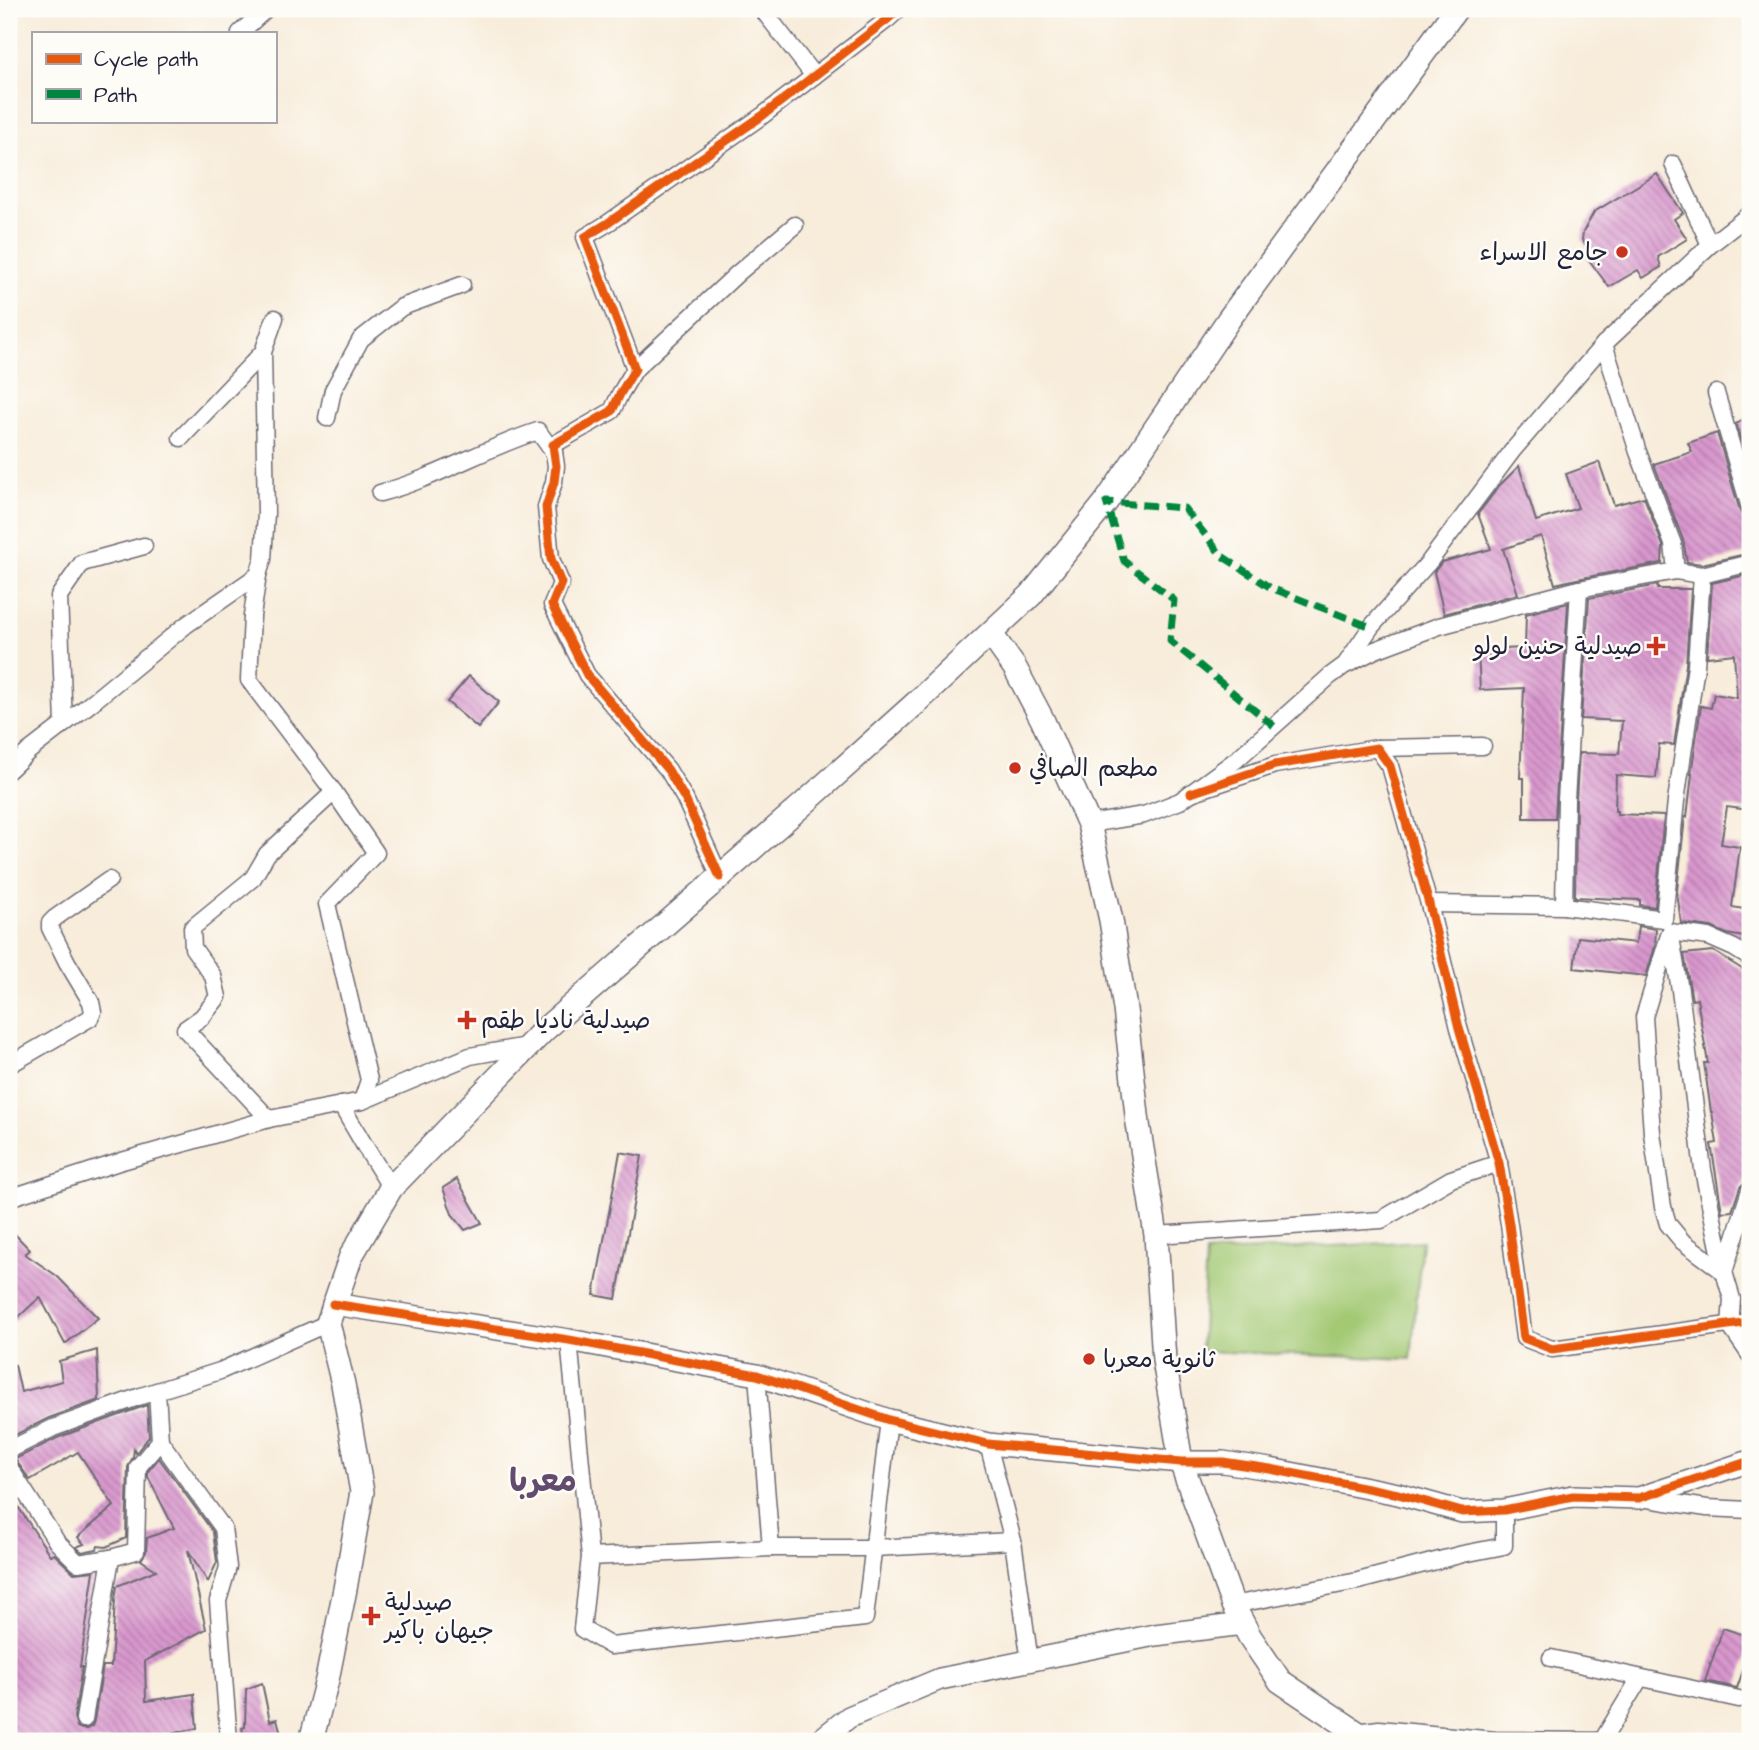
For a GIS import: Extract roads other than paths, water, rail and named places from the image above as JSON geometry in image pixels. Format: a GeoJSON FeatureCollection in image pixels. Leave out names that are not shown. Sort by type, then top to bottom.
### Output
{"type":"FeatureCollection","features":[{"type":"Feature","properties":{"kind":"main road"},"geometry":{"type":"LineString","coordinates":[[311,1741],[327,1680],[362,1492],[330,1314],[351,1256],[391,1188],[544,1030],[868,747],[1031,595],[1106,502],[1229,319],[1456,9]]}},
{"type":"Feature","properties":{"kind":"main road"},"geometry":{"type":"LineString","coordinates":[[991,634],[1015,668],[1042,719],[1089,824],[1113,933],[1125,1009],[1138,1124],[1156,1235],[1164,1360],[1181,1462],[1238,1615],[1280,1681],[1362,1736]]}},
{"type":"Feature","properties":{"kind":"street"},"geometry":{"type":"LineString","coordinates":[[241,32],[267,9]]}},
{"type":"Feature","properties":{"kind":"street"},"geometry":{"type":"LineString","coordinates":[[762,9],[814,76]]}},
{"type":"Feature","properties":{"kind":"street"},"geometry":{"type":"LineString","coordinates":[[635,369],[585,237],[762,116],[899,9]]}},
{"type":"Feature","properties":{"kind":"street"},"geometry":{"type":"LineString","coordinates":[[1673,164],[1710,244]]}},
{"type":"Feature","properties":{"kind":"street"},"geometry":{"type":"LineString","coordinates":[[1345,665],[1371,627],[1429,562],[1513,450],[1604,344],[1710,244],[1750,214]]}},
{"type":"Feature","properties":{"kind":"street"},"geometry":{"type":"LineString","coordinates":[[719,877],[685,799],[668,770],[587,675],[552,605],[561,583],[551,559],[546,507],[554,482],[553,445],[612,411],[635,369],[794,225]]}},
{"type":"Feature","properties":{"kind":"street"},"geometry":{"type":"LineString","coordinates":[[327,418],[333,390],[361,339],[402,307],[462,285]]}},
{"type":"Feature","properties":{"kind":"street"},"geometry":{"type":"LineString","coordinates":[[275,318],[263,352],[266,513],[262,559],[252,616],[249,680],[334,792],[376,853],[327,904],[369,1080],[362,1101]]}},
{"type":"Feature","properties":{"kind":"street"},"geometry":{"type":"LineString","coordinates":[[1604,344],[1638,452],[1673,544],[1676,571]]}},
{"type":"Feature","properties":{"kind":"street"},"geometry":{"type":"LineString","coordinates":[[181,438],[263,352]]}},
{"type":"Feature","properties":{"kind":"street"},"geometry":{"type":"LineString","coordinates":[[1716,393],[1750,508]]}},
{"type":"Feature","properties":{"kind":"street"},"geometry":{"type":"LineString","coordinates":[[380,493],[445,470],[508,440],[538,431],[554,453]]}},
{"type":"Feature","properties":{"kind":"street"},"geometry":{"type":"LineString","coordinates":[[64,724],[59,596],[82,563],[144,546]]}},
{"type":"Feature","properties":{"kind":"street"},"geometry":{"type":"LineString","coordinates":[[1089,824],[1144,815],[1180,802],[1236,760],[1330,676],[1375,650],[1439,626],[1579,589],[1676,571],[1702,575],[1750,563]]}},
{"type":"Feature","properties":{"kind":"street"},"geometry":{"type":"LineString","coordinates":[[9,770],[186,625],[258,575]]}},
{"type":"Feature","properties":{"kind":"street"},"geometry":{"type":"LineString","coordinates":[[1702,575],[1696,666],[1676,801],[1667,925],[1644,1017],[1652,1133],[1668,1224],[1682,1241],[1724,1272]]}},
{"type":"Feature","properties":{"kind":"street"},"geometry":{"type":"LineString","coordinates":[[1564,906],[1566,800],[1579,589]]}},
{"type":"Feature","properties":{"kind":"street"},"geometry":{"type":"LineString","coordinates":[[1191,793],[1275,765],[1377,748],[1483,746]]}},
{"type":"Feature","properties":{"kind":"street"},"geometry":{"type":"LineString","coordinates":[[1377,748],[1390,766],[1429,904],[1459,1028],[1499,1163],[1524,1338],[1552,1349],[1750,1322]]}},
{"type":"Feature","properties":{"kind":"street"},"geometry":{"type":"LineString","coordinates":[[269,1119],[185,1029],[202,1017],[218,997],[213,976],[193,948],[192,928],[253,878],[267,854],[334,792]]}},
{"type":"Feature","properties":{"kind":"street"},"geometry":{"type":"LineString","coordinates":[[9,1065],[92,1015],[91,1002],[67,962],[50,923],[109,880]]}},
{"type":"Feature","properties":{"kind":"street"},"geometry":{"type":"LineString","coordinates":[[1429,904],[1564,906],[1667,925],[1709,937],[1750,958]]}},
{"type":"Feature","properties":{"kind":"street"},"geometry":{"type":"LineString","coordinates":[[1667,925],[1680,990],[1703,1170],[1732,1299],[1730,1326],[1750,1355]]}},
{"type":"Feature","properties":{"kind":"street"},"geometry":{"type":"LineString","coordinates":[[9,1198],[122,1161],[269,1119],[362,1101],[470,1056],[527,1046]]}},
{"type":"Feature","properties":{"kind":"street"},"geometry":{"type":"LineString","coordinates":[[341,1105],[391,1188]]}},
{"type":"Feature","properties":{"kind":"street"},"geometry":{"type":"LineString","coordinates":[[1156,1235],[1381,1220],[1451,1179],[1499,1163]]}},
{"type":"Feature","properties":{"kind":"street"},"geometry":{"type":"LineString","coordinates":[[1724,1272],[1750,1190]]}},
{"type":"Feature","properties":{"kind":"street"},"geometry":{"type":"LineString","coordinates":[[9,1450],[53,1428],[220,1371],[330,1314],[569,1340],[757,1375],[889,1420],[988,1444],[1181,1462],[1223,1462],[1398,1494],[1462,1512],[1504,1510],[1573,1496],[1639,1498],[1707,1508],[1750,1510]]}},
{"type":"Feature","properties":{"kind":"street"},"geometry":{"type":"LineString","coordinates":[[569,1340],[590,1557],[582,1629],[611,1646],[866,1618],[889,1420]]}},
{"type":"Feature","properties":{"kind":"street"},"geometry":{"type":"LineString","coordinates":[[757,1375],[771,1548]]}},
{"type":"Feature","properties":{"kind":"street"},"geometry":{"type":"LineString","coordinates":[[157,1391],[160,1441],[223,1528],[228,1567],[218,1601],[229,1741]]}},
{"type":"Feature","properties":{"kind":"street"},"geometry":{"type":"LineString","coordinates":[[9,1467],[57,1542],[78,1563],[111,1558],[136,1551],[138,1467],[160,1441]]}},
{"type":"Feature","properties":{"kind":"street"},"geometry":{"type":"LineString","coordinates":[[988,1444],[1013,1541],[1030,1662]]}},
{"type":"Feature","properties":{"kind":"street"},"geometry":{"type":"LineString","coordinates":[[1639,1498],[1750,1461]]}},
{"type":"Feature","properties":{"kind":"street"},"geometry":{"type":"LineString","coordinates":[[819,1741],[849,1717],[940,1679],[1156,1635],[1463,1554],[1504,1546],[1504,1510]]}},
{"type":"Feature","properties":{"kind":"street"},"geometry":{"type":"LineString","coordinates":[[590,1557],[771,1548],[873,1548],[1013,1541]]}},
{"type":"Feature","properties":{"kind":"street"},"geometry":{"type":"LineString","coordinates":[[84,1719],[111,1558]]}},
{"type":"Feature","properties":{"kind":"street"},"geometry":{"type":"LineString","coordinates":[[1551,1658],[1739,1699]]}},
{"type":"Feature","properties":{"kind":"street"},"geometry":{"type":"LineString","coordinates":[[1362,1736],[1379,1729],[1495,1740],[1602,1741],[1640,1678]]}},
{"type":"Feature","properties":{"kind":"place","name":"جامع الاسراء"},"geometry":{"type":"Point","coordinates":[1622,252]}},
{"type":"Feature","properties":{"kind":"place","name":"صيدلية حنين لولو"},"geometry":{"type":"Point","coordinates":[1656,646]}},
{"type":"Feature","properties":{"kind":"place","name":"مطعم الصافي"},"geometry":{"type":"Point","coordinates":[1015,768]}},
{"type":"Feature","properties":{"kind":"place","name":"صيدلية ناديا طقم"},"geometry":{"type":"Point","coordinates":[467,1020]}},
{"type":"Feature","properties":{"kind":"place","name":"ثانوية معربا"},"geometry":{"type":"Point","coordinates":[1089,1359]}},
{"type":"Feature","properties":{"kind":"place","name":"صيدلية جيهان باكير"},"geometry":{"type":"Point","coordinates":[371,1616]}},
{"type":"Feature","properties":{"kind":"district","name":"معربا"},"geometry":{"type":"Point","coordinates":[543,1480]}}]}
